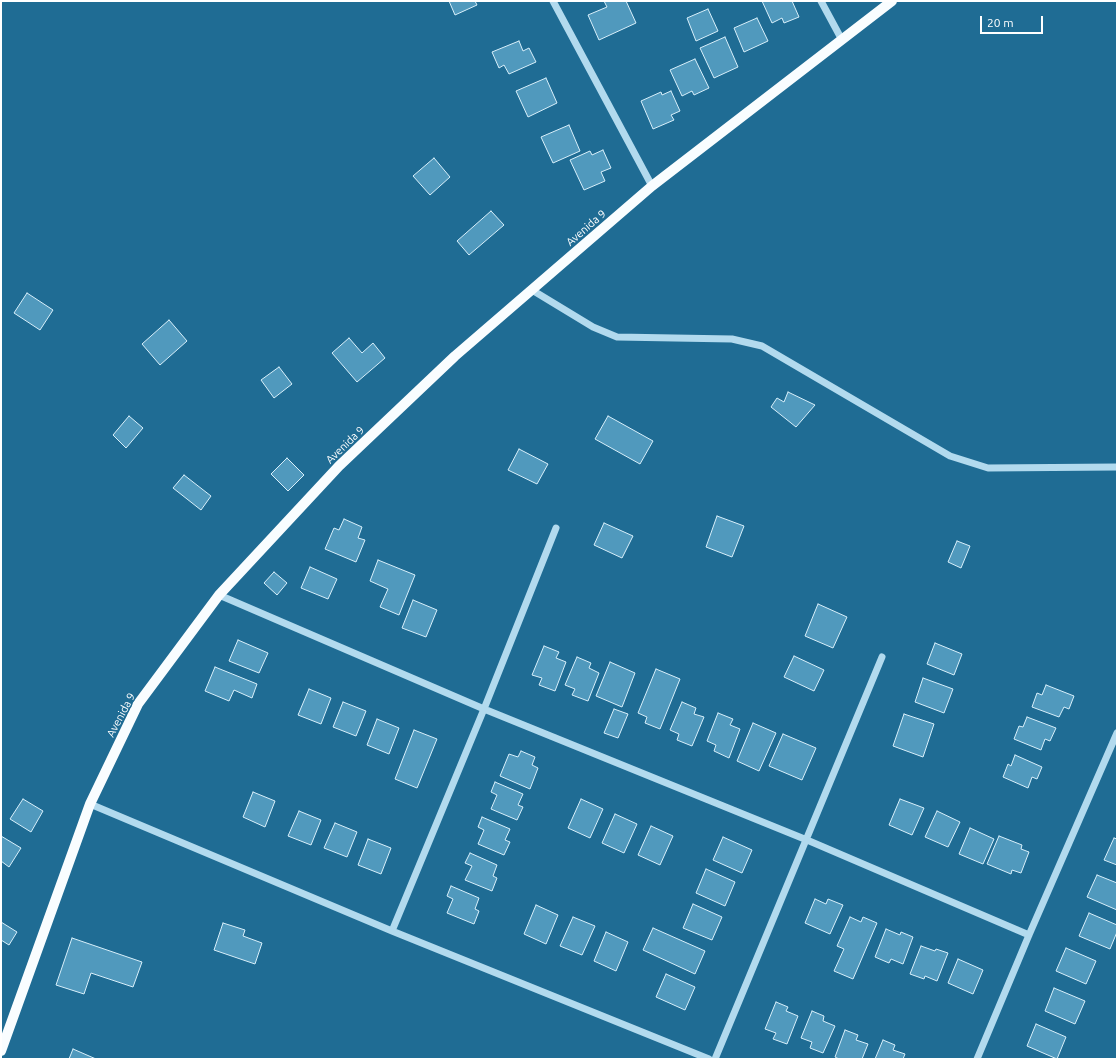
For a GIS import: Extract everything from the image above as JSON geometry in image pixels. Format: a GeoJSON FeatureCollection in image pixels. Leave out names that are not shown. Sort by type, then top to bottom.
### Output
{"type":"FeatureCollection","features":[{"type":"Feature","properties":{"kind":"main road","name":"Avenida 9"},"geometry":{"type":"LineString","coordinates":[[1,1051],[90,804],[138,704],[219,595],[339,466],[455,356],[652,186],[892,1]]}},
{"type":"Feature","properties":{"kind":"street"},"geometry":{"type":"LineString","coordinates":[[553,1],[652,186]]}},
{"type":"Feature","properties":{"kind":"street"},"geometry":{"type":"LineString","coordinates":[[820,1],[842,40]]}},
{"type":"Feature","properties":{"kind":"street"},"geometry":{"type":"LineString","coordinates":[[532,290],[594,327],[617,337],[732,338],[762,346],[950,456],[988,468],[1117,467]]}},
{"type":"Feature","properties":{"kind":"street"},"geometry":{"type":"LineString","coordinates":[[392,931],[484,710],[556,528]]}},
{"type":"Feature","properties":{"kind":"street"},"geometry":{"type":"LineString","coordinates":[[219,595],[484,710],[807,840],[1029,935]]}},
{"type":"Feature","properties":{"kind":"street"},"geometry":{"type":"LineString","coordinates":[[716,1059],[882,657]]}},
{"type":"Feature","properties":{"kind":"street"},"geometry":{"type":"LineString","coordinates":[[977,1059],[1117,733]]}},
{"type":"Feature","properties":{"kind":"street"},"geometry":{"type":"LineString","coordinates":[[90,804],[392,931],[709,1059]]}},
{"type":"Feature","properties":{"kind":"building"},"geometry":{"type":"Polygon","coordinates":[[[449,1],[475,1],[477,5],[455,15],[449,1]]]}},
{"type":"Feature","properties":{"kind":"building"},"geometry":{"type":"Polygon","coordinates":[[[604,1],[626,1],[636,23],[599,40],[588,15],[607,7],[604,1]]]}},
{"type":"Feature","properties":{"kind":"building"},"geometry":{"type":"Polygon","coordinates":[[[762,1],[792,1],[799,17],[784,23],[782,18],[772,23],[762,1]]]}},
{"type":"Feature","properties":{"kind":"building"},"geometry":{"type":"Polygon","coordinates":[[[708,9],[718,31],[696,41],[687,18],[708,9]]]}},
{"type":"Feature","properties":{"kind":"building"},"geometry":{"type":"Polygon","coordinates":[[[757,18],[768,41],[744,52],[734,28],[757,18]]]}},
{"type":"Feature","properties":{"kind":"building"},"geometry":{"type":"Polygon","coordinates":[[[725,37],[738,67],[714,78],[700,48],[725,37]]]}},
{"type":"Feature","properties":{"kind":"building"},"geometry":{"type":"Polygon","coordinates":[[[519,41],[523,51],[529,48],[536,62],[509,74],[504,65],[499,68],[492,52],[519,41]]]}},
{"type":"Feature","properties":{"kind":"building"},"geometry":{"type":"Polygon","coordinates":[[[695,59],[709,88],[694,95],[692,91],[682,96],[670,70],[695,59]]]}},
{"type":"Feature","properties":{"kind":"building"},"geometry":{"type":"Polygon","coordinates":[[[546,78],[557,103],[528,117],[516,91],[546,78]]]}},
{"type":"Feature","properties":{"kind":"building"},"geometry":{"type":"Polygon","coordinates":[[[671,91],[680,111],[671,115],[674,120],[653,129],[641,101],[661,92],[662,95],[671,91]]]}},
{"type":"Feature","properties":{"kind":"building"},"geometry":{"type":"Polygon","coordinates":[[[569,125],[580,151],[553,163],[541,137],[569,125]]]}},
{"type":"Feature","properties":{"kind":"building"},"geometry":{"type":"Polygon","coordinates":[[[603,150],[611,168],[601,172],[605,181],[584,190],[570,160],[590,151],[592,155],[603,150]]]}},
{"type":"Feature","properties":{"kind":"building"},"geometry":{"type":"Polygon","coordinates":[[[434,158],[450,177],[430,195],[413,176],[434,158]]]}},
{"type":"Feature","properties":{"kind":"building"},"geometry":{"type":"Polygon","coordinates":[[[491,211],[504,225],[469,255],[457,241],[491,211]]]}},
{"type":"Feature","properties":{"kind":"building"},"geometry":{"type":"Polygon","coordinates":[[[27,293],[53,310],[40,330],[14,313],[27,293]]]}},
{"type":"Feature","properties":{"kind":"building"},"geometry":{"type":"Polygon","coordinates":[[[169,320],[187,341],[160,365],[142,344],[169,320]]]}},
{"type":"Feature","properties":{"kind":"building"},"geometry":{"type":"Polygon","coordinates":[[[349,338],[362,353],[373,343],[385,358],[357,382],[332,353],[349,338]]]}},
{"type":"Feature","properties":{"kind":"building"},"geometry":{"type":"Polygon","coordinates":[[[279,367],[292,384],[274,398],[261,380],[279,367]]]}},
{"type":"Feature","properties":{"kind":"building"},"geometry":{"type":"Polygon","coordinates":[[[788,392],[815,405],[796,427],[771,407],[777,398],[784,402],[788,392]]]}},
{"type":"Feature","properties":{"kind":"building"},"geometry":{"type":"Polygon","coordinates":[[[129,416],[143,428],[126,448],[113,435],[129,416]]]}},
{"type":"Feature","properties":{"kind":"building"},"geometry":{"type":"Polygon","coordinates":[[[608,416],[653,441],[640,464],[595,439],[608,416]]]}},
{"type":"Feature","properties":{"kind":"building"},"geometry":{"type":"Polygon","coordinates":[[[519,449],[548,464],[537,484],[508,470],[519,449]]]}},
{"type":"Feature","properties":{"kind":"building"},"geometry":{"type":"Polygon","coordinates":[[[287,458],[304,475],[288,491],[271,474],[287,458]]]}},
{"type":"Feature","properties":{"kind":"building"},"geometry":{"type":"Polygon","coordinates":[[[184,475],[211,496],[201,510],[173,488],[184,475]]]}},
{"type":"Feature","properties":{"kind":"building"},"geometry":{"type":"Polygon","coordinates":[[[717,516],[744,526],[732,557],[706,547],[717,516]]]}},
{"type":"Feature","properties":{"kind":"building"},"geometry":{"type":"Polygon","coordinates":[[[344,519],[362,527],[358,538],[365,540],[356,562],[325,549],[334,528],[339,530],[344,519]]]}},
{"type":"Feature","properties":{"kind":"building"},"geometry":{"type":"Polygon","coordinates":[[[604,523],[633,536],[622,558],[594,545],[604,523]]]}},
{"type":"Feature","properties":{"kind":"building"},"geometry":{"type":"Polygon","coordinates":[[[957,541],[970,546],[961,568],[948,562],[957,541]]]}},
{"type":"Feature","properties":{"kind":"building"},"geometry":{"type":"Polygon","coordinates":[[[378,560],[415,575],[399,615],[380,607],[388,589],[370,581],[378,560]]]}},
{"type":"Feature","properties":{"kind":"building"},"geometry":{"type":"Polygon","coordinates":[[[310,567],[337,579],[328,599],[301,588],[310,567]]]}},
{"type":"Feature","properties":{"kind":"building"},"geometry":{"type":"Polygon","coordinates":[[[274,572],[287,583],[277,595],[264,583],[274,572]]]}},
{"type":"Feature","properties":{"kind":"building"},"geometry":{"type":"Polygon","coordinates":[[[413,600],[437,610],[426,637],[402,628],[413,600]]]}},
{"type":"Feature","properties":{"kind":"building"},"geometry":{"type":"Polygon","coordinates":[[[818,604],[847,617],[833,648],[805,636],[818,604]]]}},
{"type":"Feature","properties":{"kind":"building"},"geometry":{"type":"Polygon","coordinates":[[[238,640],[268,653],[259,673],[229,661],[238,640]]]}},
{"type":"Feature","properties":{"kind":"building"},"geometry":{"type":"Polygon","coordinates":[[[935,643],[962,654],[954,675],[927,664],[935,643]]]}},
{"type":"Feature","properties":{"kind":"building"},"geometry":{"type":"Polygon","coordinates":[[[544,646],[559,652],[556,658],[566,662],[555,691],[539,685],[542,678],[532,675],[544,646]]]}},
{"type":"Feature","properties":{"kind":"building"},"geometry":{"type":"Polygon","coordinates":[[[794,656],[824,670],[814,691],[784,677],[794,656]]]}},
{"type":"Feature","properties":{"kind":"building"},"geometry":{"type":"Polygon","coordinates":[[[577,657],[591,663],[589,668],[599,673],[588,701],[572,695],[575,689],[565,685],[577,657]]]}},
{"type":"Feature","properties":{"kind":"building"},"geometry":{"type":"Polygon","coordinates":[[[610,662],[635,673],[622,707],[596,696],[610,662]]]}},
{"type":"Feature","properties":{"kind":"building"},"geometry":{"type":"Polygon","coordinates":[[[215,667],[257,684],[252,698],[234,690],[229,701],[205,691],[215,667]]]}},
{"type":"Feature","properties":{"kind":"building"},"geometry":{"type":"Polygon","coordinates":[[[656,669],[680,679],[660,729],[645,723],[647,717],[638,713],[656,669]]]}},
{"type":"Feature","properties":{"kind":"building"},"geometry":{"type":"Polygon","coordinates":[[[923,678],[953,689],[944,713],[915,702],[923,678]]]}},
{"type":"Feature","properties":{"kind":"building"},"geometry":{"type":"Polygon","coordinates":[[[1046,685],[1074,696],[1069,709],[1064,707],[1059,717],[1032,707],[1037,693],[1042,695],[1046,685]]]}},
{"type":"Feature","properties":{"kind":"building"},"geometry":{"type":"Polygon","coordinates":[[[309,689],[331,698],[321,724],[298,715],[309,689]]]}},
{"type":"Feature","properties":{"kind":"building"},"geometry":{"type":"Polygon","coordinates":[[[343,702],[366,711],[356,736],[333,727],[343,702]]]}},
{"type":"Feature","properties":{"kind":"building"},"geometry":{"type":"Polygon","coordinates":[[[682,702],[696,708],[694,714],[704,717],[692,746],[677,740],[679,734],[670,730],[682,702]]]}},
{"type":"Feature","properties":{"kind":"building"},"geometry":{"type":"Polygon","coordinates":[[[614,709],[628,714],[618,738],[604,733],[614,709]]]}},
{"type":"Feature","properties":{"kind":"building"},"geometry":{"type":"Polygon","coordinates":[[[718,713],[733,719],[730,725],[740,729],[729,758],[714,751],[716,745],[707,741],[718,713]]]}},
{"type":"Feature","properties":{"kind":"building"},"geometry":{"type":"Polygon","coordinates":[[[904,714],[934,724],[923,757],[893,746],[904,714]]]}},
{"type":"Feature","properties":{"kind":"building"},"geometry":{"type":"Polygon","coordinates":[[[1027,717],[1056,728],[1050,741],[1045,739],[1041,750],[1014,739],[1019,726],[1023,727],[1027,717]]]}},
{"type":"Feature","properties":{"kind":"building"},"geometry":{"type":"Polygon","coordinates":[[[377,719],[399,728],[389,754],[367,745],[377,719]]]}},
{"type":"Feature","properties":{"kind":"building"},"geometry":{"type":"Polygon","coordinates":[[[753,723],[776,733],[759,771],[737,761],[753,723]]]}},
{"type":"Feature","properties":{"kind":"building"},"geometry":{"type":"Polygon","coordinates":[[[414,730],[437,739],[417,788],[395,779],[414,730]]]}},
{"type":"Feature","properties":{"kind":"building"},"geometry":{"type":"Polygon","coordinates":[[[783,734],[816,748],[802,780],[769,766],[783,734]]]}},
{"type":"Feature","properties":{"kind":"building"},"geometry":{"type":"Polygon","coordinates":[[[521,751],[535,757],[532,765],[538,768],[530,789],[500,776],[509,754],[518,757],[521,751]]]}},
{"type":"Feature","properties":{"kind":"building"},"geometry":{"type":"Polygon","coordinates":[[[1015,755],[1042,767],[1037,779],[1032,777],[1028,788],[1003,777],[1008,764],[1011,766],[1015,755]]]}},
{"type":"Feature","properties":{"kind":"building"},"geometry":{"type":"Polygon","coordinates":[[[495,782],[523,794],[518,805],[523,807],[517,820],[491,809],[497,795],[491,792],[495,782]]]}},
{"type":"Feature","properties":{"kind":"building"},"geometry":{"type":"Polygon","coordinates":[[[253,792],[275,801],[265,827],[243,817],[253,792]]]}},
{"type":"Feature","properties":{"kind":"building"},"geometry":{"type":"Polygon","coordinates":[[[23,799],[43,811],[31,832],[10,819],[23,799]]]}},
{"type":"Feature","properties":{"kind":"building"},"geometry":{"type":"Polygon","coordinates":[[[581,799],[603,809],[590,838],[568,828],[581,799]]]}},
{"type":"Feature","properties":{"kind":"building"},"geometry":{"type":"Polygon","coordinates":[[[900,799],[924,808],[912,835],[889,825],[900,799]]]}},
{"type":"Feature","properties":{"kind":"building"},"geometry":{"type":"Polygon","coordinates":[[[299,811],[321,820],[311,845],[288,836],[299,811]]]}},
{"type":"Feature","properties":{"kind":"building"},"geometry":{"type":"Polygon","coordinates":[[[937,811],[960,822],[948,847],[925,837],[937,811]]]}},
{"type":"Feature","properties":{"kind":"building"},"geometry":{"type":"Polygon","coordinates":[[[615,814],[637,824],[624,853],[602,843],[615,814]]]}},
{"type":"Feature","properties":{"kind":"building"},"geometry":{"type":"Polygon","coordinates":[[[482,817],[510,829],[505,840],[510,842],[504,855],[478,844],[484,830],[478,827],[482,817]]]}},
{"type":"Feature","properties":{"kind":"building"},"geometry":{"type":"Polygon","coordinates":[[[335,823],[357,832],[347,857],[324,848],[335,823]]]}},
{"type":"Feature","properties":{"kind":"building"},"geometry":{"type":"Polygon","coordinates":[[[651,826],[673,836],[660,865],[638,855],[651,826]]]}},
{"type":"Feature","properties":{"kind":"building"},"geometry":{"type":"Polygon","coordinates":[[[970,828],[994,839],[983,864],[959,854],[970,828]]]}},
{"type":"Feature","properties":{"kind":"building"},"geometry":{"type":"Polygon","coordinates":[[[1,836],[21,848],[9,867],[1,861],[1,836]]]}},
{"type":"Feature","properties":{"kind":"building"},"geometry":{"type":"Polygon","coordinates":[[[999,836],[1022,845],[1021,849],[1029,852],[1021,873],[1012,870],[1011,874],[987,864],[999,836]]]}},
{"type":"Feature","properties":{"kind":"building"},"geometry":{"type":"Polygon","coordinates":[[[723,837],[752,850],[742,873],[713,860],[723,837]]]}},
{"type":"Feature","properties":{"kind":"building"},"geometry":{"type":"Polygon","coordinates":[[[1114,838],[1117,839],[1117,865],[1104,860],[1114,838]]]}},
{"type":"Feature","properties":{"kind":"building"},"geometry":{"type":"Polygon","coordinates":[[[368,839],[391,848],[381,874],[358,865],[368,839]]]}},
{"type":"Feature","properties":{"kind":"building"},"geometry":{"type":"Polygon","coordinates":[[[470,853],[497,865],[493,876],[497,878],[492,891],[465,880],[472,866],[465,863],[470,853]]]}},
{"type":"Feature","properties":{"kind":"building"},"geometry":{"type":"Polygon","coordinates":[[[706,869],[735,882],[725,906],[696,893],[706,869]]]}},
{"type":"Feature","properties":{"kind":"building"},"geometry":{"type":"Polygon","coordinates":[[[1097,875],[1117,883],[1117,910],[1087,897],[1097,875]]]}},
{"type":"Feature","properties":{"kind":"building"},"geometry":{"type":"Polygon","coordinates":[[[451,886],[479,898],[475,909],[479,911],[474,924],[447,913],[453,899],[447,896],[451,886]]]}},
{"type":"Feature","properties":{"kind":"building"},"geometry":{"type":"Polygon","coordinates":[[[815,899],[826,904],[828,899],[843,905],[830,934],[805,923],[815,899]]]}},
{"type":"Feature","properties":{"kind":"building"},"geometry":{"type":"Polygon","coordinates":[[[693,904],[722,917],[712,940],[683,928],[693,904]]]}},
{"type":"Feature","properties":{"kind":"building"},"geometry":{"type":"Polygon","coordinates":[[[536,905],[558,915],[546,944],[524,934],[536,905]]]}},
{"type":"Feature","properties":{"kind":"building"},"geometry":{"type":"Polygon","coordinates":[[[1089,913],[1117,925],[1117,932],[1110,949],[1079,936],[1089,913]]]}},
{"type":"Feature","properties":{"kind":"building"},"geometry":{"type":"Polygon","coordinates":[[[573,917],[595,926],[582,955],[560,946],[573,917]]]}},
{"type":"Feature","properties":{"kind":"building"},"geometry":{"type":"Polygon","coordinates":[[[850,917],[861,922],[863,917],[877,923],[853,979],[834,971],[844,949],[837,946],[850,917]]]}},
{"type":"Feature","properties":{"kind":"building"},"geometry":{"type":"Polygon","coordinates":[[[1,922],[17,932],[9,945],[1,940],[1,922]]]}},
{"type":"Feature","properties":{"kind":"building"},"geometry":{"type":"Polygon","coordinates":[[[223,923],[245,930],[243,936],[262,943],[255,964],[214,950],[223,923]]]}},
{"type":"Feature","properties":{"kind":"building"},"geometry":{"type":"Polygon","coordinates":[[[653,928],[705,951],[695,974],[643,950],[653,928]]]}},
{"type":"Feature","properties":{"kind":"building"},"geometry":{"type":"Polygon","coordinates":[[[886,929],[900,935],[901,932],[913,937],[903,964],[891,959],[889,963],[875,957],[886,929]]]}},
{"type":"Feature","properties":{"kind":"building"},"geometry":{"type":"Polygon","coordinates":[[[606,932],[628,942],[616,971],[594,961],[606,932]]]}},
{"type":"Feature","properties":{"kind":"building"},"geometry":{"type":"Polygon","coordinates":[[[72,938],[142,962],[133,987],[91,973],[84,994],[56,985],[72,938]]]}},
{"type":"Feature","properties":{"kind":"building"},"geometry":{"type":"Polygon","coordinates":[[[921,946],[935,951],[936,949],[948,953],[937,981],[925,976],[924,979],[910,974],[921,946]]]}},
{"type":"Feature","properties":{"kind":"building"},"geometry":{"type":"Polygon","coordinates":[[[1066,948],[1096,961],[1086,984],[1056,971],[1066,948]]]}},
{"type":"Feature","properties":{"kind":"building"},"geometry":{"type":"Polygon","coordinates":[[[958,959],[983,970],[973,994],[948,983],[958,959]]]}},
{"type":"Feature","properties":{"kind":"building"},"geometry":{"type":"Polygon","coordinates":[[[666,974],[695,987],[685,1010],[656,997],[666,974]]]}},
{"type":"Feature","properties":{"kind":"building"},"geometry":{"type":"Polygon","coordinates":[[[1054,988],[1085,1001],[1075,1024],[1045,1011],[1054,988]]]}},
{"type":"Feature","properties":{"kind":"building"},"geometry":{"type":"Polygon","coordinates":[[[776,1002],[788,1007],[786,1011],[798,1016],[787,1044],[773,1039],[776,1033],[765,1029],[776,1002]]]}},
{"type":"Feature","properties":{"kind":"building"},"geometry":{"type":"Polygon","coordinates":[[[812,1011],[824,1016],[823,1021],[835,1026],[823,1053],[810,1048],[812,1042],[801,1038],[812,1011]]]}},
{"type":"Feature","properties":{"kind":"building"},"geometry":{"type":"Polygon","coordinates":[[[1036,1024],[1066,1037],[1057,1059],[1027,1046],[1036,1024]]]}},
{"type":"Feature","properties":{"kind":"building"},"geometry":{"type":"Polygon","coordinates":[[[845,1030],[858,1035],[856,1040],[868,1044],[862,1059],[839,1059],[835,1057],[845,1030]]]}},
{"type":"Feature","properties":{"kind":"building"},"geometry":{"type":"Polygon","coordinates":[[[883,1040],[895,1045],[893,1050],[905,1054],[903,1059],[875,1059],[883,1040]]]}},
{"type":"Feature","properties":{"kind":"building"},"geometry":{"type":"Polygon","coordinates":[[[73,1049],[96,1059],[69,1059],[73,1049]]]}}]}
